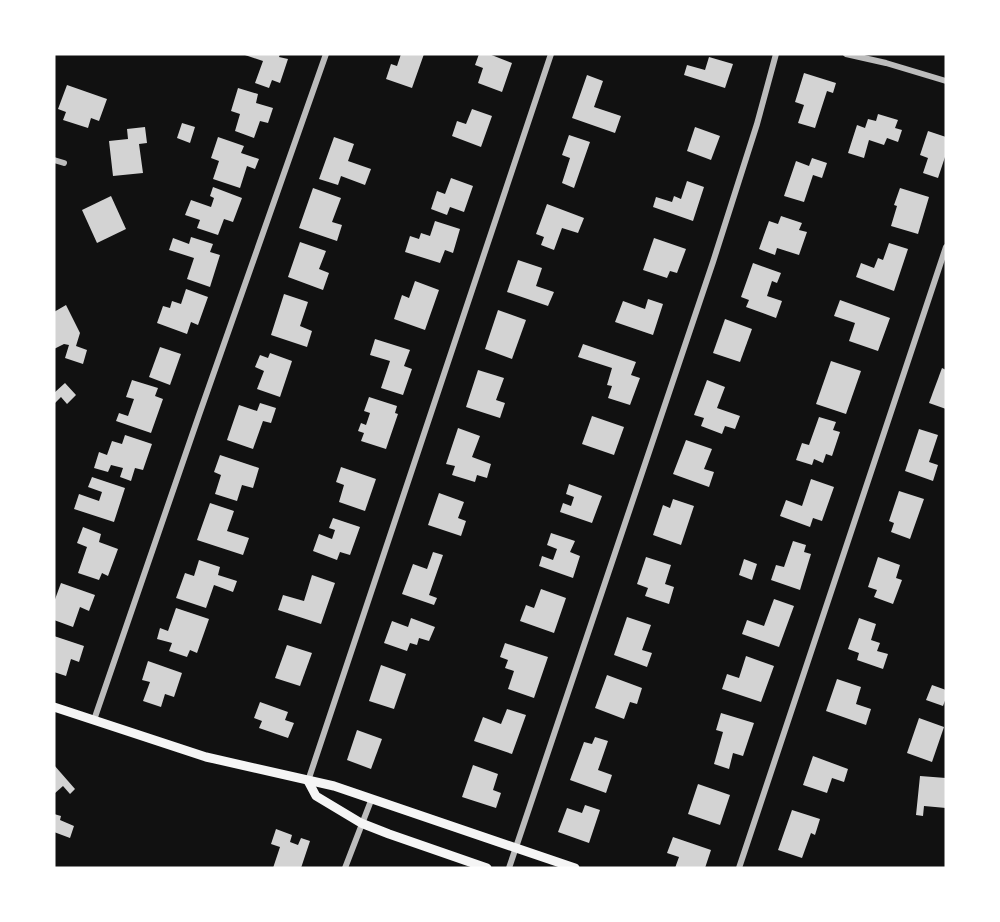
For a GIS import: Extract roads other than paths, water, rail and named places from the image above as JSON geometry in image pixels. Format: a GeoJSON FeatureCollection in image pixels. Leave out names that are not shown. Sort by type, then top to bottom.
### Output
{"type":"FeatureCollection","features":[{"type":"Feature","properties":{"kind":"main road"},"geometry":{"type":"LineString","coordinates":[[54,707],[206,758],[334,786],[575,868]]}},
{"type":"Feature","properties":{"kind":"main road"},"geometry":{"type":"LineString","coordinates":[[308,781],[316,796],[362,823],[488,868]]}},
{"type":"Feature","properties":{"kind":"street"},"geometry":{"type":"LineString","coordinates":[[94,720],[326,54]]}},
{"type":"Feature","properties":{"kind":"street"},"geometry":{"type":"LineString","coordinates":[[308,781],[551,54]]}},
{"type":"Feature","properties":{"kind":"street"},"geometry":{"type":"LineString","coordinates":[[509,868],[713,262],[757,124],[776,54]]}},
{"type":"Feature","properties":{"kind":"street"},"geometry":{"type":"LineString","coordinates":[[846,54],[946,81]]}},
{"type":"Feature","properties":{"kind":"street"},"geometry":{"type":"LineString","coordinates":[[54,160],[64,163]]}},
{"type":"Feature","properties":{"kind":"street"},"geometry":{"type":"LineString","coordinates":[[739,868],[946,248]]}},
{"type":"Feature","properties":{"kind":"street"},"geometry":{"type":"LineString","coordinates":[[345,868],[372,798]]}}]}
